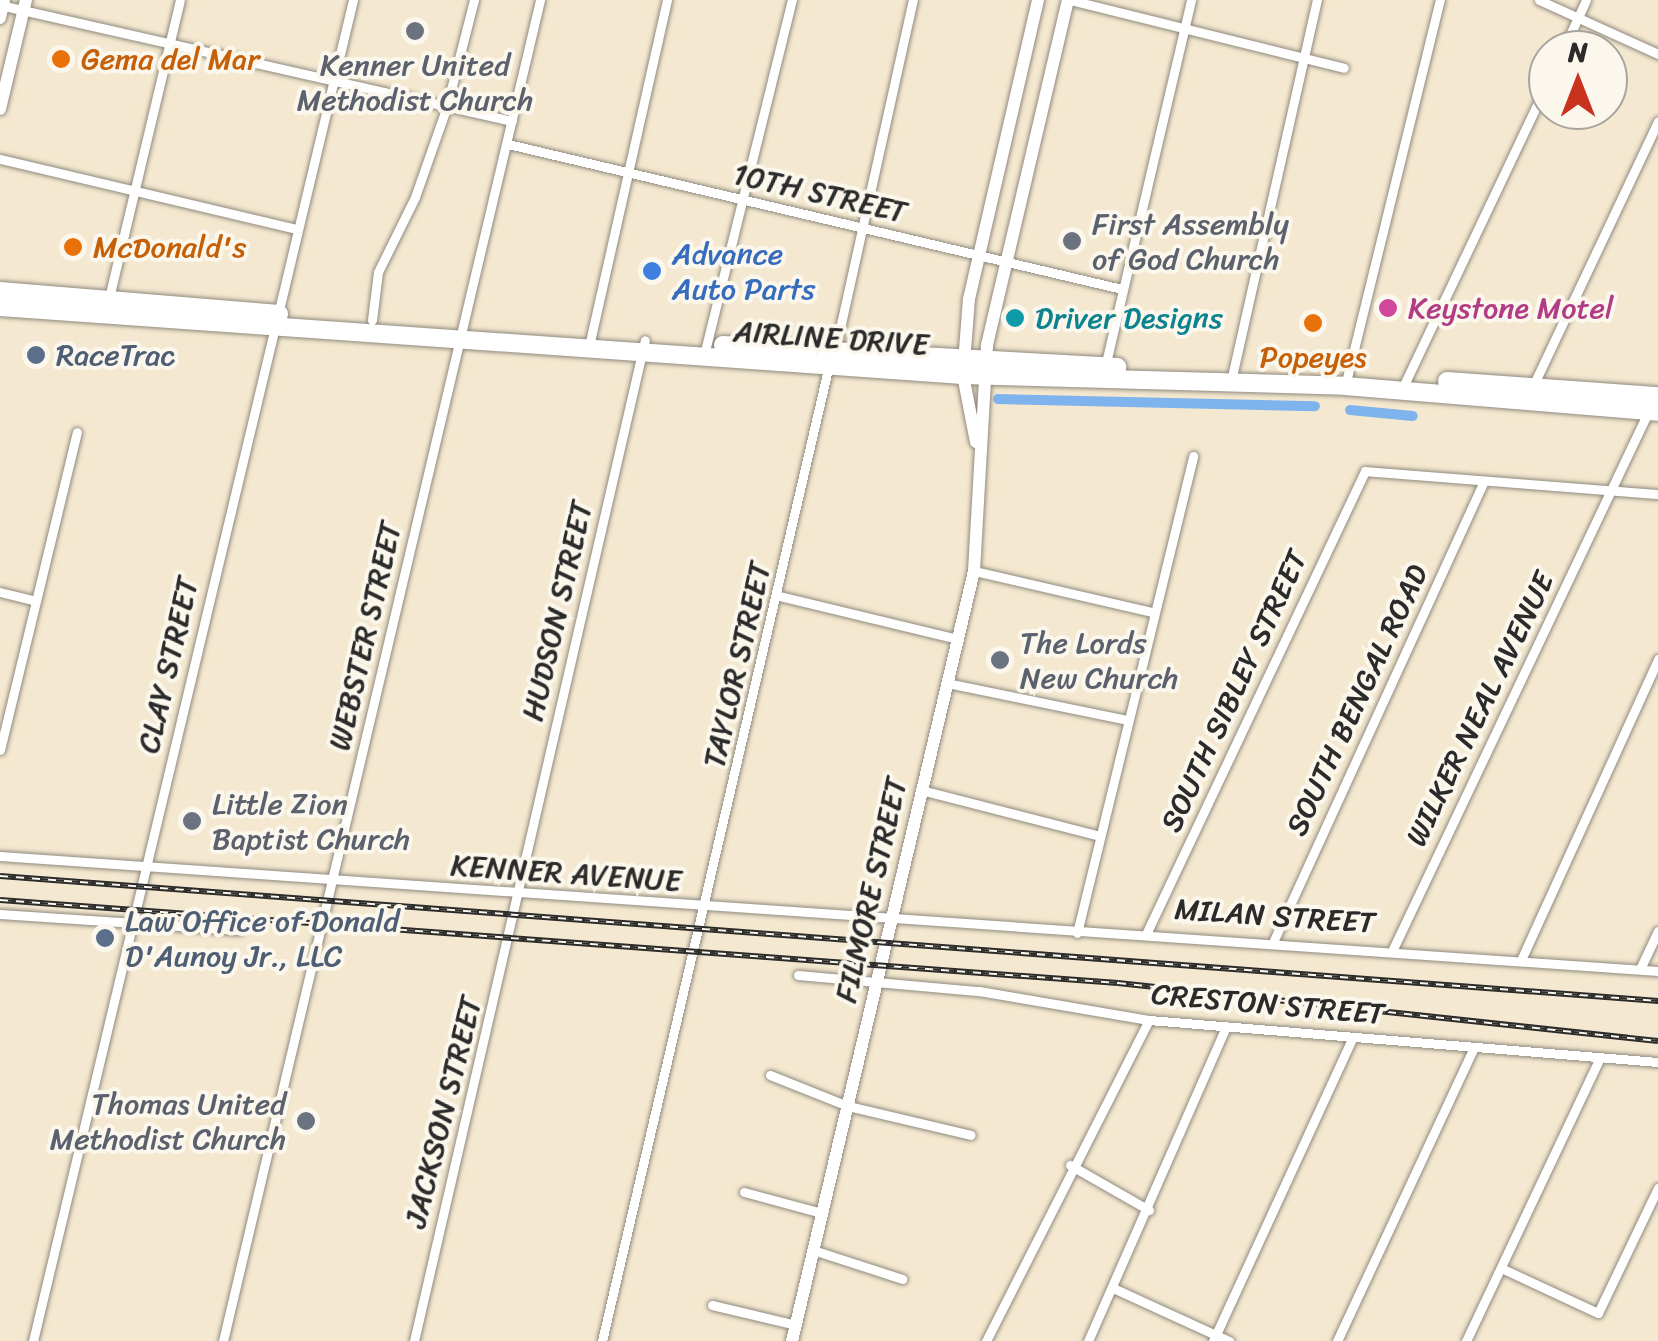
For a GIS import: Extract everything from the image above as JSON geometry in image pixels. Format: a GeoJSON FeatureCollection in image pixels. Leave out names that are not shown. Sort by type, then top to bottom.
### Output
{"type":"FeatureCollection","features":[{"type":"Feature","properties":{"kind":"highway"},"geometry":{"type":"LineString","coordinates":[[0,283],[45,295]]}},
{"type":"Feature","properties":{"kind":"highway","name":"AIRLINE DRIVE"},"geometry":{"type":"LineString","coordinates":[[0,291],[107,307]]}},
{"type":"Feature","properties":{"kind":"highway","name":"AIRLINE DRIVE"},"geometry":{"type":"LineString","coordinates":[[0,307],[107,307],[963,368],[1346,380],[1656,401]]}},
{"type":"Feature","properties":{"kind":"highway","name":"AIRLINE DRIVE"},"geometry":{"type":"LineString","coordinates":[[275,319],[372,320],[462,332]]}},
{"type":"Feature","properties":{"kind":"street"},"geometry":{"type":"LineString","coordinates":[[107,307],[180,0]]}},
{"type":"Feature","properties":{"kind":"street","name":"CLAY STREET"},"geometry":{"type":"LineString","coordinates":[[33,1341],[353,0]]}},
{"type":"Feature","properties":{"kind":"street"},"geometry":{"type":"LineString","coordinates":[[372,320],[378,272],[415,197],[446,109],[474,0]]}},
{"type":"Feature","properties":{"kind":"street","name":"WEBSTER STREET"},"geometry":{"type":"LineString","coordinates":[[224,1341],[540,0]]}},
{"type":"Feature","properties":{"kind":"street"},"geometry":{"type":"LineString","coordinates":[[590,341],[666,0]]}},
{"type":"Feature","properties":{"kind":"street"},"geometry":{"type":"LineString","coordinates":[[705,350],[792,0]]}},
{"type":"Feature","properties":{"kind":"street","name":"TAYLOR STREET"},"geometry":{"type":"LineString","coordinates":[[602,1341],[779,596],[913,0]]}},
{"type":"Feature","properties":{"kind":"street","name":"FILMORE STREET"},"geometry":{"type":"LineString","coordinates":[[978,449],[963,368],[978,255],[1038,0]]}},
{"type":"Feature","properties":{"kind":"street"},"geometry":{"type":"LineString","coordinates":[[1069,0],[1344,68]]}},
{"type":"Feature","properties":{"kind":"street","name":"FILMORE STREET"},"geometry":{"type":"LineString","coordinates":[[792,1341],[974,571],[985,369],[1006,262],[1069,0]]}},
{"type":"Feature","properties":{"kind":"street"},"geometry":{"type":"LineString","coordinates":[[1104,373],[1191,0]]}},
{"type":"Feature","properties":{"kind":"street"},"geometry":{"type":"LineString","coordinates":[[1231,376],[1317,0]]}},
{"type":"Feature","properties":{"kind":"street"},"geometry":{"type":"LineString","coordinates":[[1346,380],[1440,0]]}},
{"type":"Feature","properties":{"kind":"street"},"geometry":{"type":"LineString","coordinates":[[1538,0],[1658,54]]}},
{"type":"Feature","properties":{"kind":"street"},"geometry":{"type":"LineString","coordinates":[[1572,30],[1586,0]]}},
{"type":"Feature","properties":{"kind":"street"},"geometry":{"type":"LineString","coordinates":[[0,109],[24,6]]}},
{"type":"Feature","properties":{"kind":"street"},"geometry":{"type":"LineString","coordinates":[[2,7],[24,6],[170,46],[512,122]]}},
{"type":"Feature","properties":{"kind":"street"},"geometry":{"type":"LineString","coordinates":[[1405,383],[1528,122]]}},
{"type":"Feature","properties":{"kind":"street"},"geometry":{"type":"LineString","coordinates":[[1530,394],[1658,122]]}},
{"type":"Feature","properties":{"kind":"street","name":"10TH STREET"},"geometry":{"type":"LineString","coordinates":[[508,144],[1122,289]]}},
{"type":"Feature","properties":{"kind":"street"},"geometry":{"type":"LineString","coordinates":[[0,159],[297,230]]}},
{"type":"Feature","properties":{"kind":"street","name":"HUDSON STREET"},"geometry":{"type":"LineString","coordinates":[[520,894],[644,344]]}},
{"type":"Feature","properties":{"kind":"street","name":"WILKER NEAL AVENUE"},"geometry":{"type":"LineString","coordinates":[[1393,949],[1656,401]]}},
{"type":"Feature","properties":{"kind":"street"},"geometry":{"type":"LineString","coordinates":[[0,750],[77,432]]}},
{"type":"Feature","properties":{"kind":"street"},"geometry":{"type":"LineString","coordinates":[[1077,932],[1192,456]]}},
{"type":"Feature","properties":{"kind":"street","name":"SOUTH SIBLEY STREET"},"geometry":{"type":"LineString","coordinates":[[1148,932],[1365,471],[1484,481]]}},
{"type":"Feature","properties":{"kind":"street"},"geometry":{"type":"LineString","coordinates":[[1484,481],[1658,494]]}},
{"type":"Feature","properties":{"kind":"street","name":"SOUTH BENGAL ROAD"},"geometry":{"type":"LineString","coordinates":[[1274,940],[1484,481]]}},
{"type":"Feature","properties":{"kind":"street"},"geometry":{"type":"LineString","coordinates":[[974,571],[1152,612]]}},
{"type":"Feature","properties":{"kind":"street"},"geometry":{"type":"LineString","coordinates":[[0,592],[36,601]]}},
{"type":"Feature","properties":{"kind":"street"},"geometry":{"type":"LineString","coordinates":[[779,596],[958,640]]}},
{"type":"Feature","properties":{"kind":"street"},"geometry":{"type":"LineString","coordinates":[[1520,960],[1658,659]]}},
{"type":"Feature","properties":{"kind":"street"},"geometry":{"type":"LineString","coordinates":[[947,682],[1127,720]]}},
{"type":"Feature","properties":{"kind":"street"},"geometry":{"type":"LineString","coordinates":[[921,790],[1100,836]]}},
{"type":"Feature","properties":{"kind":"street","name":"KENNER AVENUE"},"geometry":{"type":"LineString","coordinates":[[0,856],[889,921]]}},
{"type":"Feature","properties":{"kind":"street","name":"JACKSON STREET"},"geometry":{"type":"LineString","coordinates":[[414,1341],[520,894]]}},
{"type":"Feature","properties":{"kind":"street"},"geometry":{"type":"LineString","coordinates":[[1,917],[239,930]]}},
{"type":"Feature","properties":{"kind":"street","name":"MILAN STREET"},"geometry":{"type":"LineString","coordinates":[[889,921],[1274,940],[1658,970]]}},
{"type":"Feature","properties":{"kind":"street"},"geometry":{"type":"LineString","coordinates":[[1640,969],[1658,931]]}},
{"type":"Feature","properties":{"kind":"street","name":"CRESTON STREET"},"geometry":{"type":"LineString","coordinates":[[798,975],[1150,1020],[1658,1062]]}},
{"type":"Feature","properties":{"kind":"street"},"geometry":{"type":"LineString","coordinates":[[986,1341],[1070,1165],[1150,1020]]}},
{"type":"Feature","properties":{"kind":"street"},"geometry":{"type":"LineString","coordinates":[[1088,1341],[1150,1210],[1226,1026]]}},
{"type":"Feature","properties":{"kind":"street"},"geometry":{"type":"LineString","coordinates":[[1214,1338],[1353,1037]]}},
{"type":"Feature","properties":{"kind":"street"},"geometry":{"type":"LineString","coordinates":[[1338,1341],[1474,1048]]}},
{"type":"Feature","properties":{"kind":"street"},"geometry":{"type":"LineString","coordinates":[[1466,1341],[1600,1058]]}},
{"type":"Feature","properties":{"kind":"street"},"geometry":{"type":"LineString","coordinates":[[770,1075],[848,1106],[971,1135]]}},
{"type":"Feature","properties":{"kind":"street"},"geometry":{"type":"LineString","coordinates":[[1070,1165],[1150,1210]]}},
{"type":"Feature","properties":{"kind":"street"},"geometry":{"type":"LineString","coordinates":[[1502,1268],[1598,1314],[1658,1188]]}},
{"type":"Feature","properties":{"kind":"street"},"geometry":{"type":"LineString","coordinates":[[744,1192],[822,1212]]}},
{"type":"Feature","properties":{"kind":"street"},"geometry":{"type":"LineString","coordinates":[[813,1250],[902,1279]]}},
{"type":"Feature","properties":{"kind":"street"},"geometry":{"type":"LineString","coordinates":[[1114,1288],[1214,1338],[1229,1341]]}},
{"type":"Feature","properties":{"kind":"street"},"geometry":{"type":"LineString","coordinates":[[712,1305],[796,1325]]}},
{"type":"Feature","properties":{"kind":"waterway"},"geometry":{"type":"LineString","coordinates":[[998,399],[1315,406]]}},
{"type":"Feature","properties":{"kind":"waterway"},"geometry":{"type":"LineString","coordinates":[[1350,410],[1413,416]]}},
{"type":"Feature","properties":{"kind":"railway"},"geometry":{"type":"LineString","coordinates":[[0,876],[1658,1001]]}},
{"type":"Feature","properties":{"kind":"railway"},"geometry":{"type":"LineString","coordinates":[[0,900],[1118,983],[1658,1041]]}},
{"type":"Feature","properties":{"kind":"place","name":"Kenner United Methodist Church"},"geometry":{"type":"Point","coordinates":[415,31]}},
{"type":"Feature","properties":{"kind":"place","name":"Gema del Mar"},"geometry":{"type":"Point","coordinates":[61,59]}},
{"type":"Feature","properties":{"kind":"place","name":"First Assembly of God Church"},"geometry":{"type":"Point","coordinates":[1072,241]}},
{"type":"Feature","properties":{"kind":"place","name":"McDonald's"},"geometry":{"type":"Point","coordinates":[73,247]}},
{"type":"Feature","properties":{"kind":"place","name":"Advance Auto Parts"},"geometry":{"type":"Point","coordinates":[652,271]}},
{"type":"Feature","properties":{"kind":"place","name":"Keystone Motel"},"geometry":{"type":"Point","coordinates":[1388,308]}},
{"type":"Feature","properties":{"kind":"place","name":"Driver Designs"},"geometry":{"type":"Point","coordinates":[1015,318]}},
{"type":"Feature","properties":{"kind":"place","name":"Popeyes"},"geometry":{"type":"Point","coordinates":[1313,323]}},
{"type":"Feature","properties":{"kind":"place","name":"RaceTrac"},"geometry":{"type":"Point","coordinates":[36,355]}},
{"type":"Feature","properties":{"kind":"place","name":"The Lords New Church"},"geometry":{"type":"Point","coordinates":[1000,660]}},
{"type":"Feature","properties":{"kind":"place","name":"Little Zion Baptist Church"},"geometry":{"type":"Point","coordinates":[192,821]}},
{"type":"Feature","properties":{"kind":"place","name":"Law Office of Donald D'Aunoy Jr., LLC"},"geometry":{"type":"Point","coordinates":[105,938]}},
{"type":"Feature","properties":{"kind":"place","name":"Thomas United Methodist Church"},"geometry":{"type":"Point","coordinates":[306,1121]}}]}
